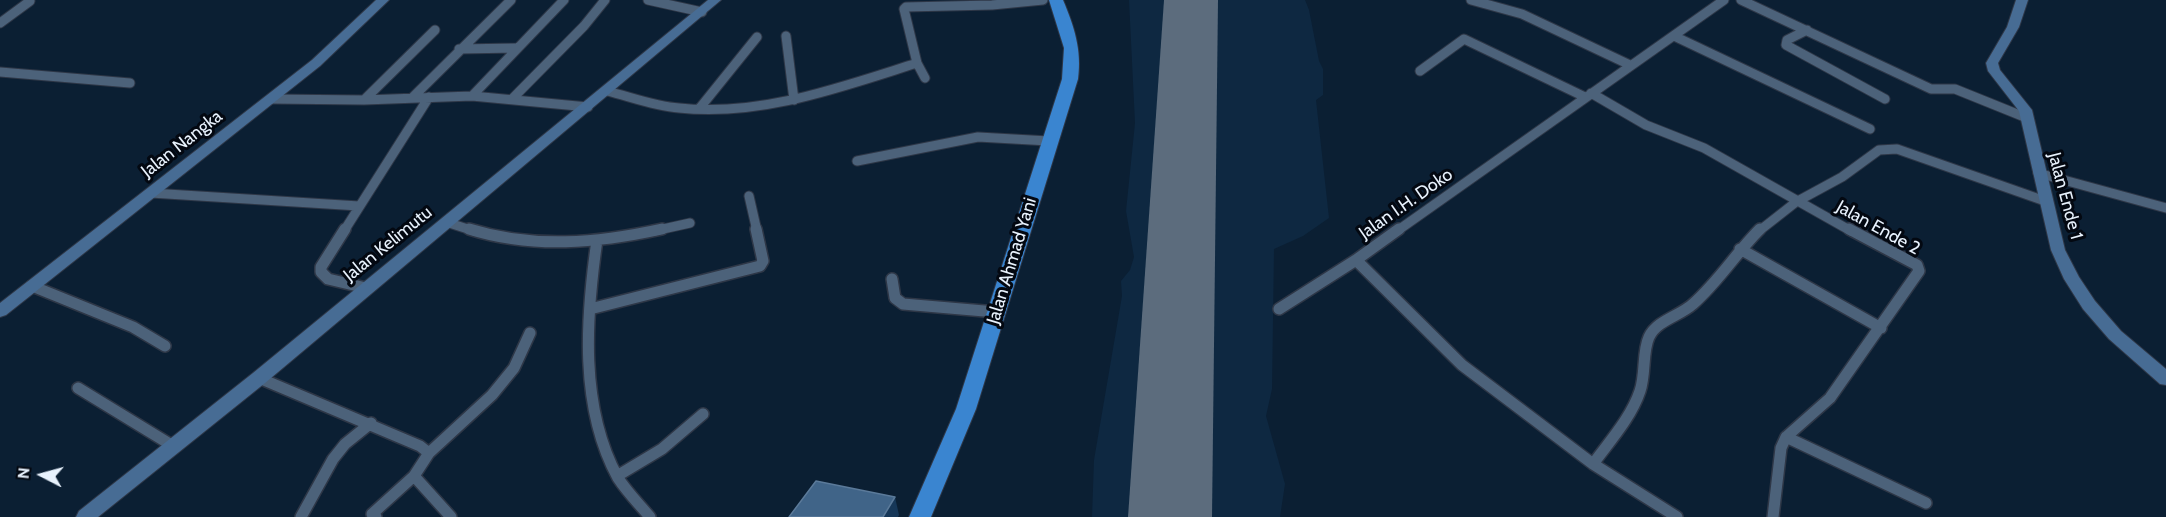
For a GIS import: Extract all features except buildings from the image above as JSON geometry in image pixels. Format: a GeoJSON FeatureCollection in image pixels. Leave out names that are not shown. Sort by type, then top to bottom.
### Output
{"type":"FeatureCollection","features":[{"type":"Feature","properties":{"kind":"highway","name":"Jalan Ahmad Yani"},"geometry":{"type":"LineString","coordinates":[[920,517],[966,409],[1070,79],[1073,57],[1070,36],[1056,0]]}},
{"type":"Feature","properties":{"kind":"street","name":"Jalan Nangka"},"geometry":{"type":"LineString","coordinates":[[0,311],[272,99],[336,45],[383,0]]}},
{"type":"Feature","properties":{"kind":"street"},"geometry":{"type":"LineString","coordinates":[[412,98],[511,0]]}},
{"type":"Feature","properties":{"kind":"street"},"geometry":{"type":"LineString","coordinates":[[472,96],[564,0]]}},
{"type":"Feature","properties":{"kind":"street"},"geometry":{"type":"LineString","coordinates":[[513,98],[605,0]]}},
{"type":"Feature","properties":{"kind":"street"},"geometry":{"type":"LineString","coordinates":[[648,0],[702,12]]}},
{"type":"Feature","properties":{"kind":"street","name":"Jalan Kelimutu"},"geometry":{"type":"LineString","coordinates":[[85,517],[259,378],[715,0]]}},
{"type":"Feature","properties":{"kind":"street"},"geometry":{"type":"LineString","coordinates":[[925,78],[917,63],[904,9],[906,7],[992,5],[1043,0]]}},
{"type":"Feature","properties":{"kind":"street"},"geometry":{"type":"LineString","coordinates":[[1471,0],[1522,14],[1630,64]]}},
{"type":"Feature","properties":{"kind":"street","name":"Jalan I.H. Doko"},"geometry":{"type":"LineString","coordinates":[[1677,517],[1593,464],[1462,365],[1356,260],[1630,64],[1724,0]]}},
{"type":"Feature","properties":{"kind":"street"},"geometry":{"type":"LineString","coordinates":[[1741,0],[1931,89],[1955,89],[2027,118]]}},
{"type":"Feature","properties":{"kind":"street","name":"Jalan Ende 1"},"geometry":{"type":"LineString","coordinates":[[2022,0],[2013,27],[1992,63],[1994,71],[2019,100],[2027,118],[2038,173],[2058,250],[2089,305],[2115,335],[2166,380]]}},
{"type":"Feature","properties":{"kind":"street"},"geometry":{"type":"LineString","coordinates":[[0,23],[30,1]]}},
{"type":"Feature","properties":{"kind":"street"},"geometry":{"type":"LineString","coordinates":[[364,100],[435,30]]}},
{"type":"Feature","properties":{"kind":"street"},"geometry":{"type":"LineString","coordinates":[[1807,30],[1787,40],[1786,45],[1885,99]]}},
{"type":"Feature","properties":{"kind":"street"},"geometry":{"type":"LineString","coordinates":[[786,36],[794,100]]}},
{"type":"Feature","properties":{"kind":"street"},"geometry":{"type":"LineString","coordinates":[[1674,36],[1870,129]]}},
{"type":"Feature","properties":{"kind":"street"},"geometry":{"type":"LineString","coordinates":[[699,109],[757,37]]}},
{"type":"Feature","properties":{"kind":"street","name":"Jalan Ende 2"},"geometry":{"type":"LineString","coordinates":[[1420,71],[1464,39],[1588,95],[1646,125],[1704,148],[1796,202],[1917,265],[1919,271],[1830,398],[1786,437]]}},
{"type":"Feature","properties":{"kind":"street"},"geometry":{"type":"LineString","coordinates":[[459,50],[516,48]]}},
{"type":"Feature","properties":{"kind":"street"},"geometry":{"type":"LineString","coordinates":[[607,91],[660,105],[699,109],[752,107],[794,100],[917,63]]}},
{"type":"Feature","properties":{"kind":"street"},"geometry":{"type":"LineString","coordinates":[[0,72],[130,82]]}},
{"type":"Feature","properties":{"kind":"street"},"geometry":{"type":"LineString","coordinates":[[272,99],[364,100],[472,96],[513,98],[588,107]]}},
{"type":"Feature","properties":{"kind":"street"},"geometry":{"type":"LineString","coordinates":[[366,288],[328,279],[321,272],[321,267],[429,97]]}},
{"type":"Feature","properties":{"kind":"street"},"geometry":{"type":"LineString","coordinates":[[858,161],[964,139],[1049,141]]}},
{"type":"Feature","properties":{"kind":"street"},"geometry":{"type":"LineString","coordinates":[[1593,464],[1621,426],[1640,391],[1649,337],[1658,326],[1690,306],[1721,277],[1740,249],[1768,222],[1796,202],[1842,177],[1878,150],[1897,149],[2045,201]]}},
{"type":"Feature","properties":{"kind":"street"},"geometry":{"type":"LineString","coordinates":[[2038,173],[2166,208]]}},
{"type":"Feature","properties":{"kind":"street"},"geometry":{"type":"LineString","coordinates":[[151,193],[359,206]]}},
{"type":"Feature","properties":{"kind":"street"},"geometry":{"type":"LineString","coordinates":[[590,309],[760,266],[763,261],[749,196]]}},
{"type":"Feature","properties":{"kind":"street"},"geometry":{"type":"LineString","coordinates":[[446,222],[506,239],[541,242],[597,240],[690,224]]}},
{"type":"Feature","properties":{"kind":"street"},"geometry":{"type":"LineString","coordinates":[[597,240],[588,340],[595,405],[600,431],[618,476],[650,517]]}},
{"type":"Feature","properties":{"kind":"street"},"geometry":{"type":"LineString","coordinates":[[1740,249],[1881,328]]}},
{"type":"Feature","properties":{"kind":"street"},"geometry":{"type":"LineString","coordinates":[[1279,309],[1356,260]]}},
{"type":"Feature","properties":{"kind":"street"},"geometry":{"type":"LineString","coordinates":[[892,279],[895,298],[903,304],[996,312]]}},
{"type":"Feature","properties":{"kind":"street"},"geometry":{"type":"LineString","coordinates":[[32,286],[133,327],[165,346]]}},
{"type":"Feature","properties":{"kind":"street"},"geometry":{"type":"LineString","coordinates":[[376,517],[372,514],[414,476],[429,453],[492,395],[514,368],[530,333]]}},
{"type":"Feature","properties":{"kind":"street"},"geometry":{"type":"LineString","coordinates":[[259,378],[370,423],[429,453]]}},
{"type":"Feature","properties":{"kind":"street"},"geometry":{"type":"LineString","coordinates":[[78,388],[174,446]]}},
{"type":"Feature","properties":{"kind":"street"},"geometry":{"type":"LineString","coordinates":[[618,476],[670,444],[703,414]]}},
{"type":"Feature","properties":{"kind":"street"},"geometry":{"type":"LineString","coordinates":[[301,517],[333,459],[345,444],[370,423]]}},
{"type":"Feature","properties":{"kind":"street"},"geometry":{"type":"LineString","coordinates":[[1773,517],[1781,448],[1786,437],[1926,503]]}},
{"type":"Feature","properties":{"kind":"street"},"geometry":{"type":"LineString","coordinates":[[414,476],[451,517]]}},
{"type":"Feature","properties":{"kind":"shaded area"},"geometry":{"type":"Polygon","coordinates":[[[1129,0],[1305,0],[1309,10],[1319,61],[1323,69],[1323,95],[1316,100],[1329,218],[1303,236],[1274,249],[1272,389],[1266,416],[1285,484],[1280,517],[1092,517],[1094,460],[1122,296],[1121,281],[1130,270],[1134,257],[1126,211],[1135,123],[1129,0]]]}},
{"type":"Feature","properties":{"kind":"runway"},"geometry":{"type":"LineString","coordinates":[[1170,517],[1191,0]]}}]}
